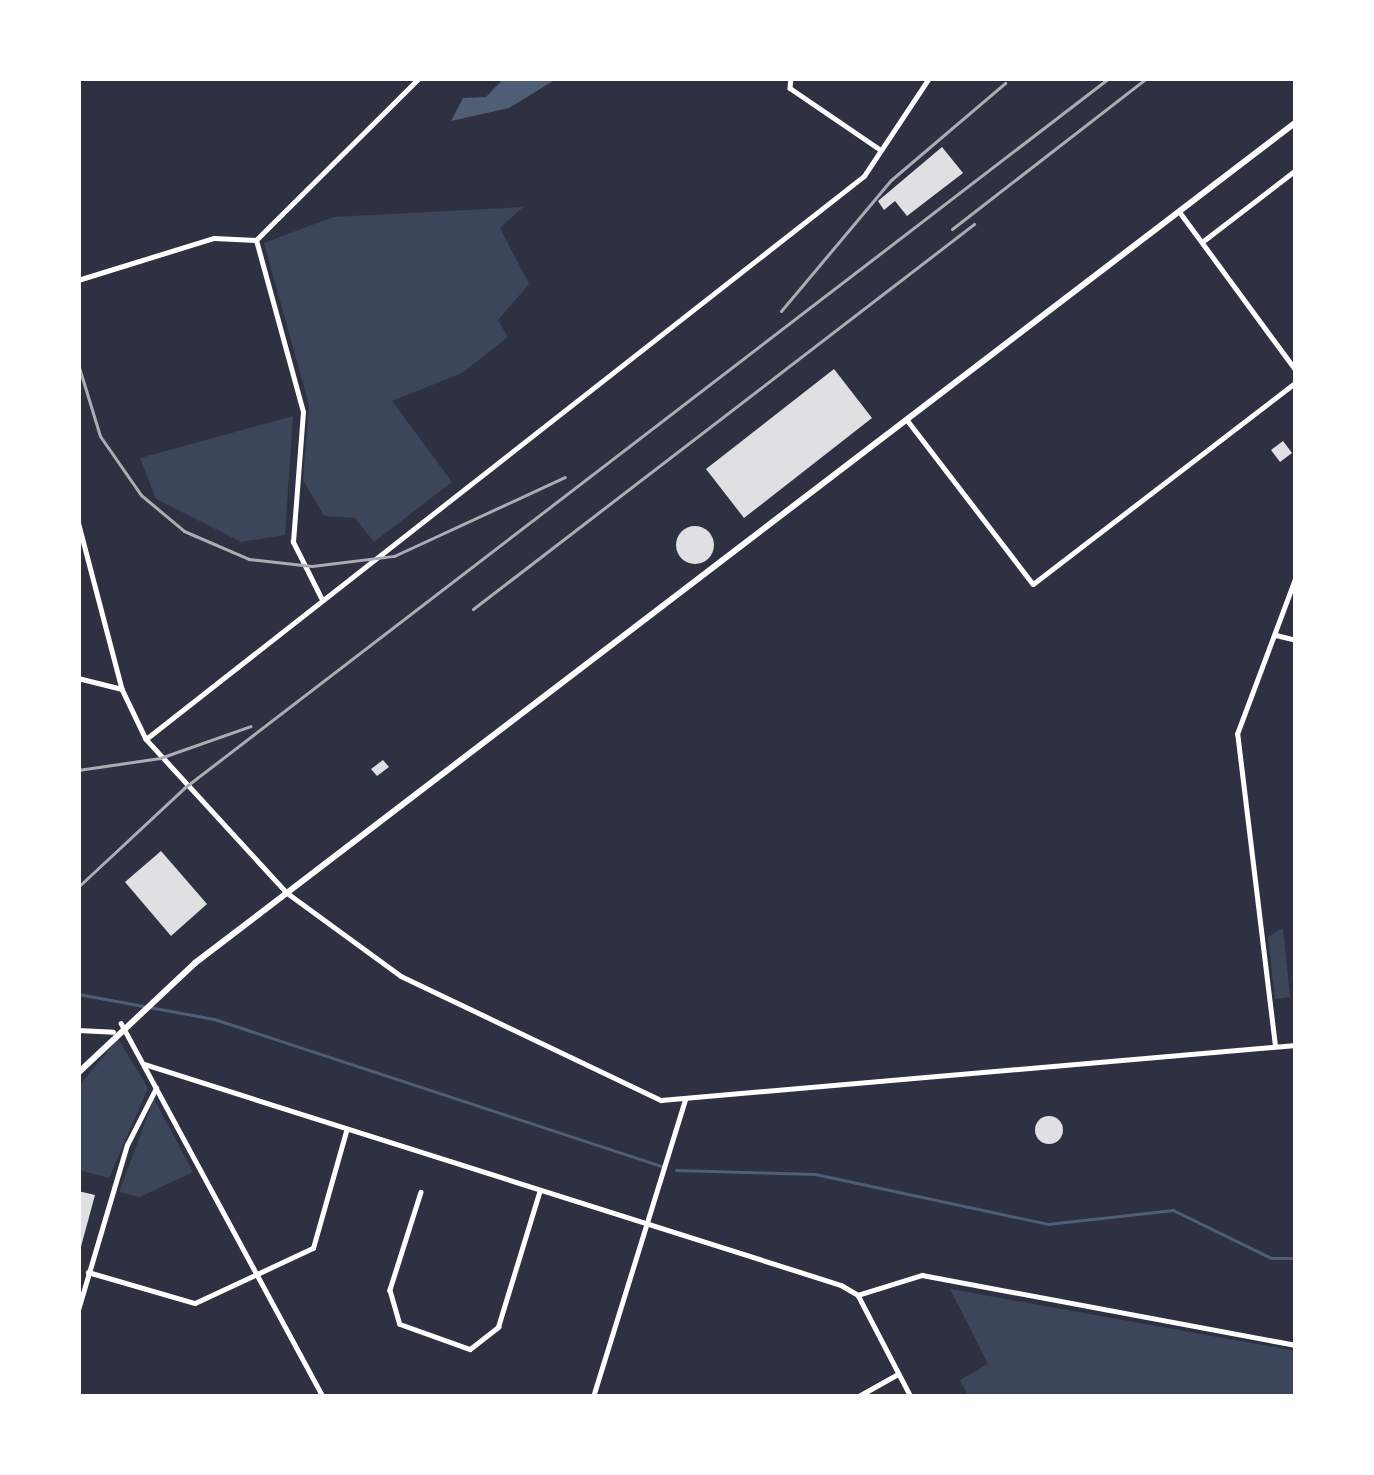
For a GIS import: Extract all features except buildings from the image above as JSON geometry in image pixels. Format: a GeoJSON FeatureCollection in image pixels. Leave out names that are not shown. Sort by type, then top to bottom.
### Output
{"type":"FeatureCollection","features":[{"type":"Feature","properties":{"kind":"main road"},"geometry":{"type":"LineString","coordinates":[[78,1073],[121,1023],[204,956],[1296,122]]}},
{"type":"Feature","properties":{"kind":"street"},"geometry":{"type":"LineString","coordinates":[[78,280],[214,238],[256,240],[419,78]]}},
{"type":"Feature","properties":{"kind":"street"},"geometry":{"type":"LineString","coordinates":[[791,78],[790,88],[881,150]]}},
{"type":"Feature","properties":{"kind":"street"},"geometry":{"type":"LineString","coordinates":[[146,739],[864,176],[928,78]]}},
{"type":"Feature","properties":{"kind":"street"},"geometry":{"type":"LineString","coordinates":[[1202,242],[1296,170]]}},
{"type":"Feature","properties":{"kind":"street"},"geometry":{"type":"LineString","coordinates":[[1179,211],[1296,370]]}},
{"type":"Feature","properties":{"kind":"street"},"geometry":{"type":"LineString","coordinates":[[256,240],[303,412],[293,542],[321,598]]}},
{"type":"Feature","properties":{"kind":"street"},"geometry":{"type":"LineString","coordinates":[[908,421],[1034,584],[1296,382]]}},
{"type":"Feature","properties":{"kind":"street"},"geometry":{"type":"LineString","coordinates":[[78,521],[122,689],[146,739],[286,892],[401,976],[652,1098],[685,1100],[1296,1045]]}},
{"type":"Feature","properties":{"kind":"street"},"geometry":{"type":"LineString","coordinates":[[1275,1046],[1238,734],[1296,578]]}},
{"type":"Feature","properties":{"kind":"street"},"geometry":{"type":"LineString","coordinates":[[1276,635],[1296,640]]}},
{"type":"Feature","properties":{"kind":"street"},"geometry":{"type":"LineString","coordinates":[[78,678],[122,689]]}},
{"type":"Feature","properties":{"kind":"street"},"geometry":{"type":"LineString","coordinates":[[121,1023],[323,1397]]}},
{"type":"Feature","properties":{"kind":"street"},"geometry":{"type":"LineString","coordinates":[[78,1030],[113,1032]]}},
{"type":"Feature","properties":{"kind":"street"},"geometry":{"type":"LineString","coordinates":[[144,1064],[858,1295],[922,1275],[1296,1345]]}},
{"type":"Feature","properties":{"kind":"street"},"geometry":{"type":"LineString","coordinates":[[78,1310],[156,1088]]}},
{"type":"Feature","properties":{"kind":"street"},"geometry":{"type":"LineString","coordinates":[[593,1397],[604,1395],[685,1100]]}},
{"type":"Feature","properties":{"kind":"street"},"geometry":{"type":"LineString","coordinates":[[88,1272],[195,1303],[258,1278],[313,1248],[346,1131]]}},
{"type":"Feature","properties":{"kind":"street"},"geometry":{"type":"LineString","coordinates":[[421,1192],[390,1290],[400,1324],[470,1349],[498,1327],[539,1192]]}},
{"type":"Feature","properties":{"kind":"street"},"geometry":{"type":"LineString","coordinates":[[858,1295],[911,1397]]}},
{"type":"Feature","properties":{"kind":"street"},"geometry":{"type":"LineString","coordinates":[[857,1397],[898,1374]]}},
{"type":"Feature","properties":{"kind":"shaded area"},"geometry":{"type":"Polygon","coordinates":[[[504,78],[558,78],[509,108],[451,121],[463,98],[486,97],[504,78]]]}},
{"type":"Feature","properties":{"kind":"shaded area"},"geometry":{"type":"Polygon","coordinates":[[[523,207],[500,228],[529,284],[498,320],[508,337],[462,373],[392,401],[452,482],[374,542],[355,518],[324,516],[303,480],[309,405],[264,243],[333,217],[523,207]]]}},
{"type":"Feature","properties":{"kind":"shaded area"},"geometry":{"type":"Polygon","coordinates":[[[293,416],[285,535],[241,542],[156,499],[140,458],[293,416]]]}},
{"type":"Feature","properties":{"kind":"shaded area"},"geometry":{"type":"Polygon","coordinates":[[[1283,928],[1290,997],[1275,999],[1268,937],[1283,928]]]}},
{"type":"Feature","properties":{"kind":"shaded area"},"geometry":{"type":"Polygon","coordinates":[[[118,1039],[148,1088],[109,1178],[78,1170],[78,1087],[118,1039]]]}},
{"type":"Feature","properties":{"kind":"shaded area"},"geometry":{"type":"Polygon","coordinates":[[[154,1099],[193,1172],[140,1197],[119,1192],[154,1099]]]}},
{"type":"Feature","properties":{"kind":"shaded area"},"geometry":{"type":"Polygon","coordinates":[[[950,1289],[1296,1351],[1296,1397],[969,1397],[960,1380],[988,1364],[950,1289]]]}},
{"type":"Feature","properties":{"kind":"waterway"},"geometry":{"type":"LineString","coordinates":[[78,994],[214,1019],[662,1166]]}},
{"type":"Feature","properties":{"kind":"waterway"},"geometry":{"type":"LineString","coordinates":[[676,1170],[815,1174],[1048,1224],[1173,1210],[1271,1258],[1296,1258]]}},
{"type":"Feature","properties":{"kind":"railway"},"geometry":{"type":"LineString","coordinates":[[78,887],[184,788],[1109,78]]}},
{"type":"Feature","properties":{"kind":"railway"},"geometry":{"type":"LineString","coordinates":[[952,229],[1147,78]]}},
{"type":"Feature","properties":{"kind":"railway"},"geometry":{"type":"LineString","coordinates":[[781,311],[891,180],[1005,83]]}},
{"type":"Feature","properties":{"kind":"railway"},"geometry":{"type":"LineString","coordinates":[[473,609],[974,224]]}},
{"type":"Feature","properties":{"kind":"railway"},"geometry":{"type":"LineString","coordinates":[[78,364],[100,436],[141,495],[184,531],[249,559],[312,566],[394,556],[565,477]]}},
{"type":"Feature","properties":{"kind":"railway"},"geometry":{"type":"LineString","coordinates":[[78,770],[160,758],[251,726]]}}]}
